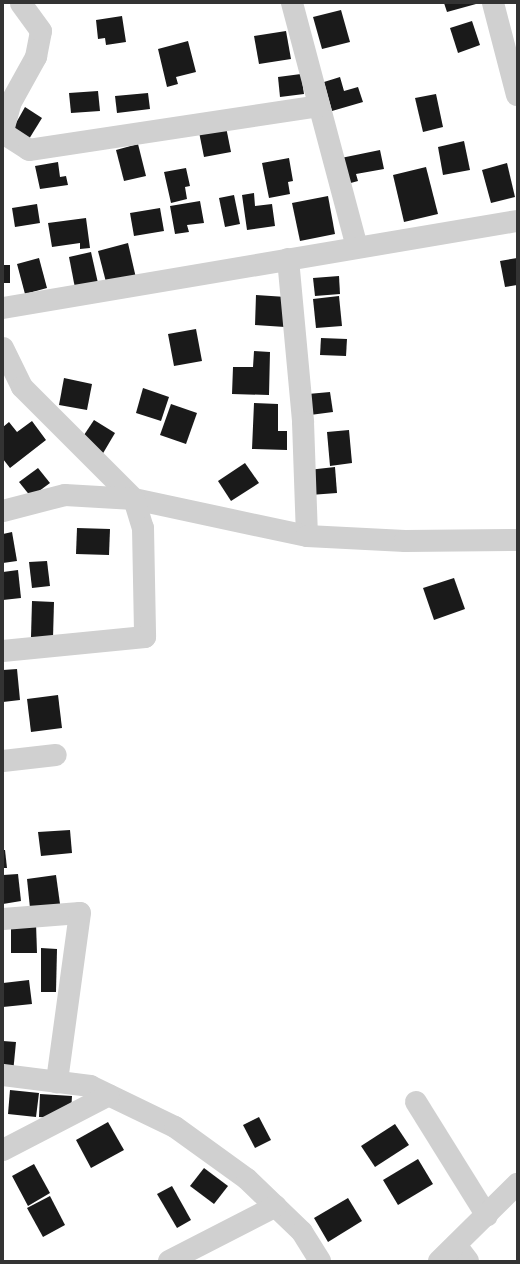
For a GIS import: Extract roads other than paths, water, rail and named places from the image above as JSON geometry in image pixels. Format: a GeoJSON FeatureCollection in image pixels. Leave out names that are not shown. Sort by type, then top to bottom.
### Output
{"type":"FeatureCollection","features":[{"type":"Feature","properties":{"kind":"street"},"geometry":{"type":"LineString","coordinates":[[21,3],[41,31],[36,57],[10,104],[3,132],[29,150],[319,106]]}},
{"type":"Feature","properties":{"kind":"street"},"geometry":{"type":"LineString","coordinates":[[292,3],[357,248]]}},
{"type":"Feature","properties":{"kind":"street"},"geometry":{"type":"LineString","coordinates":[[493,3],[517,95]]}},
{"type":"Feature","properties":{"kind":"street"},"geometry":{"type":"LineString","coordinates":[[3,308],[517,221]]}},
{"type":"Feature","properties":{"kind":"street"},"geometry":{"type":"LineString","coordinates":[[288,259],[303,422],[307,536]]}},
{"type":"Feature","properties":{"kind":"street"},"geometry":{"type":"LineString","coordinates":[[3,348],[22,387],[134,499],[143,528],[145,637],[3,651]]}},
{"type":"Feature","properties":{"kind":"street"},"geometry":{"type":"LineString","coordinates":[[3,511],[65,495],[134,499],[307,536],[405,541],[517,540]]}},
{"type":"Feature","properties":{"kind":"street"},"geometry":{"type":"LineString","coordinates":[[3,761],[56,755]]}},
{"type":"Feature","properties":{"kind":"street"},"geometry":{"type":"LineString","coordinates":[[3,919],[80,913],[57,1082]]}},
{"type":"Feature","properties":{"kind":"street"},"geometry":{"type":"LineString","coordinates":[[3,1075],[90,1086],[175,1127],[247,1180],[276,1206],[302,1232],[320,1261]]}},
{"type":"Feature","properties":{"kind":"street"},"geometry":{"type":"LineString","coordinates":[[3,1150],[109,1095]]}},
{"type":"Feature","properties":{"kind":"street"},"geometry":{"type":"LineString","coordinates":[[416,1102],[487,1216]]}},
{"type":"Feature","properties":{"kind":"street"},"geometry":{"type":"LineString","coordinates":[[439,1261],[462,1253],[487,1216],[517,1184]]}},
{"type":"Feature","properties":{"kind":"street"},"geometry":{"type":"LineString","coordinates":[[169,1261],[276,1206]]}}]}
